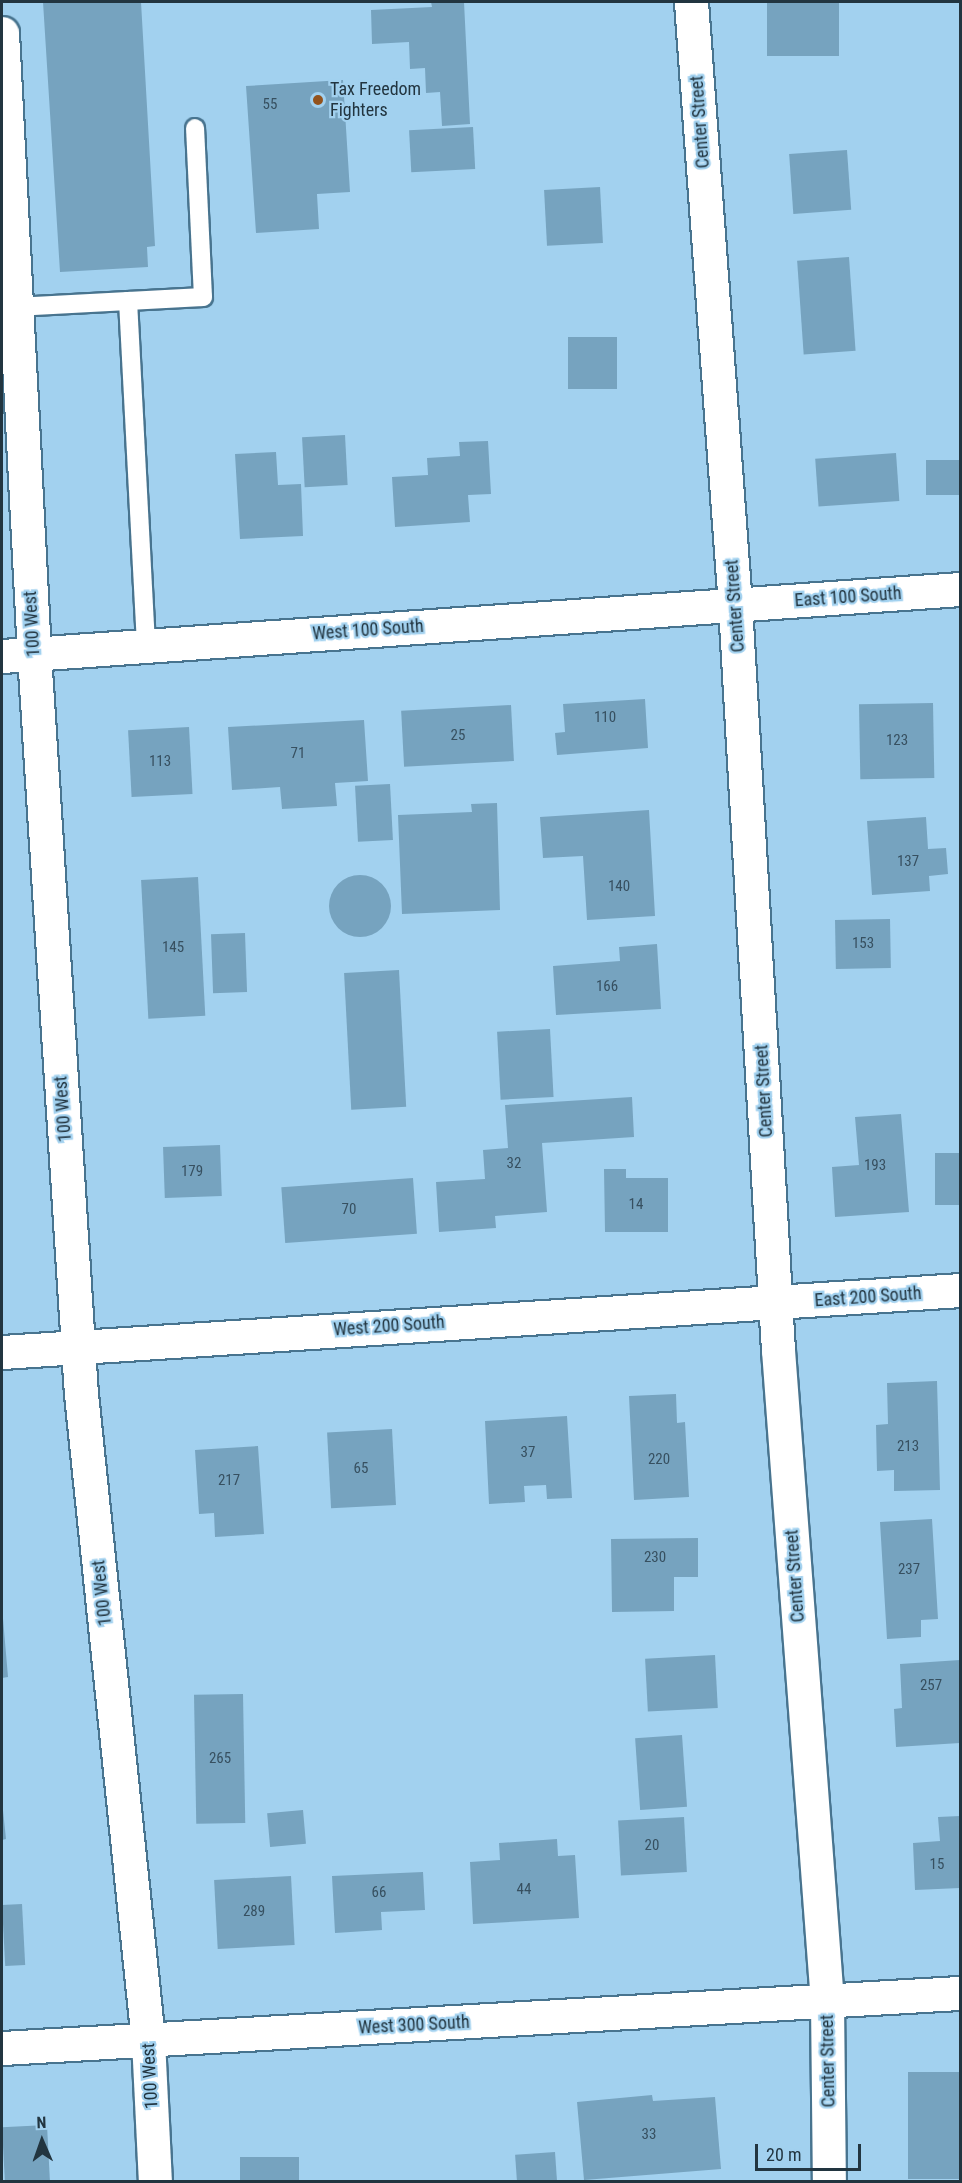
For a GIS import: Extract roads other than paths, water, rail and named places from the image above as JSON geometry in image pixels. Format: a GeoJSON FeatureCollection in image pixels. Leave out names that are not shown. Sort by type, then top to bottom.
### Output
{"type":"FeatureCollection","features":[{"type":"Feature","properties":{"kind":"street","name":"Center Street"},"geometry":{"type":"LineString","coordinates":[[691,2],[735,605],[776,1303],[827,2001],[829,2181]]}},
{"type":"Feature","properties":{"kind":"street","name":"100 West"},"geometry":{"type":"LineString","coordinates":[[2,33],[10,293],[79,1347],[148,2040],[155,2181]]}},
{"type":"Feature","properties":{"kind":"street","name":"East 100 South"},"geometry":{"type":"LineString","coordinates":[[735,605],[960,589]]}},
{"type":"Feature","properties":{"kind":"street","name":"West 100 South"},"geometry":{"type":"LineString","coordinates":[[2,656],[735,605]]}},
{"type":"Feature","properties":{"kind":"street","name":"East 200 South"},"geometry":{"type":"LineString","coordinates":[[776,1303],[960,1290]]}},
{"type":"Feature","properties":{"kind":"street","name":"West 200 South"},"geometry":{"type":"LineString","coordinates":[[2,1352],[776,1303]]}},
{"type":"Feature","properties":{"kind":"street","name":"West 300 South"},"geometry":{"type":"LineString","coordinates":[[2,2048],[960,1993]]}},
{"type":"Feature","properties":{"kind":"lane"},"geometry":{"type":"LineString","coordinates":[[10,293],[128,301],[203,297],[195,128]]}},
{"type":"Feature","properties":{"kind":"lane"},"geometry":{"type":"LineString","coordinates":[[128,301],[146,646]]}},
{"type":"Feature","properties":{"kind":"place","name":"Tax Freedom Fighters"},"geometry":{"type":"Point","coordinates":[318,100]}}]}
